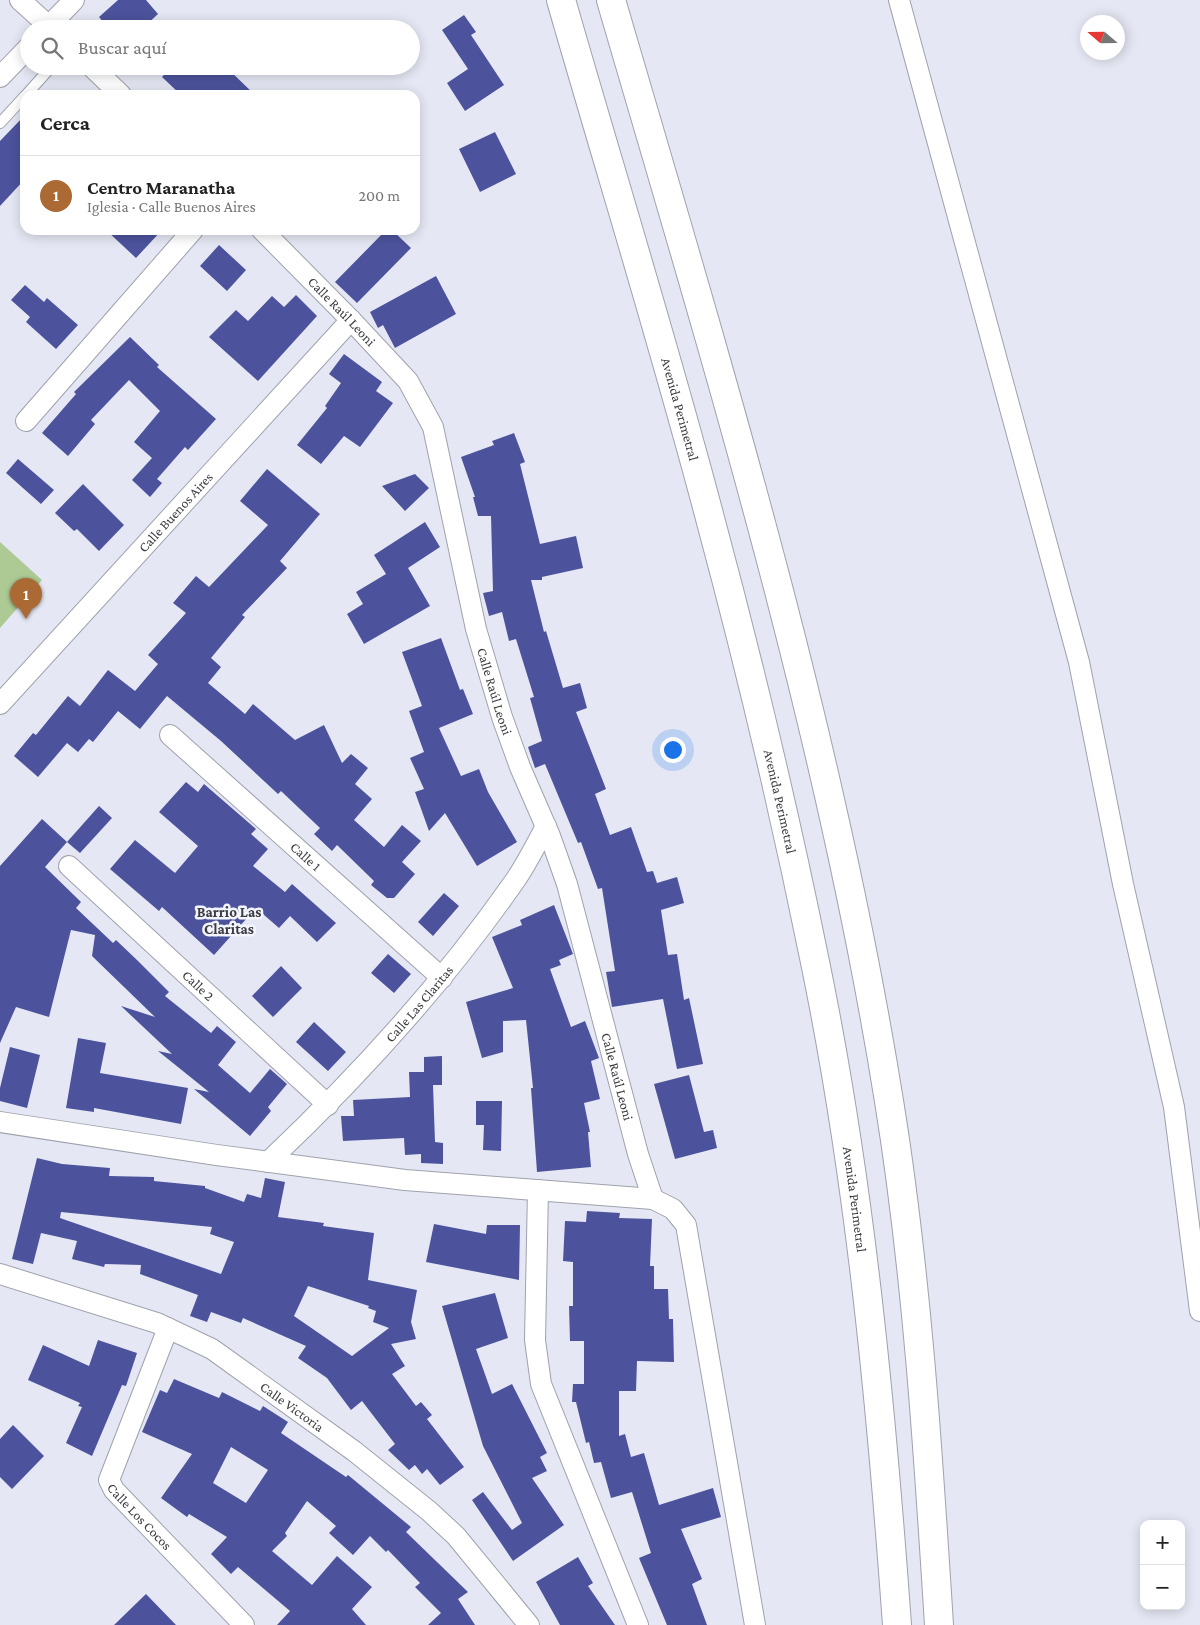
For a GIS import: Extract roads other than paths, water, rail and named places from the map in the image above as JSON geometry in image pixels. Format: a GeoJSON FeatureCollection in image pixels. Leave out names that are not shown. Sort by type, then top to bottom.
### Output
{"type":"FeatureCollection","features":[{"type":"Feature","properties":{"kind":"highway","name":"Avenida Perimetral"},"geometry":{"type":"LineString","coordinates":[[561,0],[711,520],[759,709],[816,965],[841,1110],[864,1280],[886,1477],[896,1625]]}},
{"type":"Feature","properties":{"kind":"highway"},"geometry":{"type":"LineString","coordinates":[[611,0],[758,507],[806,697],[863,955],[889,1102],[912,1273],[939,1625]]}},
{"type":"Feature","properties":{"kind":"street"},"geometry":{"type":"LineString","coordinates":[[20,0],[41,20]]}},
{"type":"Feature","properties":{"kind":"street"},"geometry":{"type":"LineString","coordinates":[[56,20],[74,0]]}},
{"type":"Feature","properties":{"kind":"street"},"geometry":{"type":"LineString","coordinates":[[899,0],[1079,662],[1123,884],[1174,1107],[1200,1312]]}},
{"type":"Feature","properties":{"kind":"street"},"geometry":{"type":"LineString","coordinates":[[0,77],[20,56]]}},
{"type":"Feature","properties":{"kind":"street"},"geometry":{"type":"LineString","coordinates":[[100,75],[116,90]]}},
{"type":"Feature","properties":{"kind":"street"},"geometry":{"type":"LineString","coordinates":[[26,421],[189,235]]}},
{"type":"Feature","properties":{"kind":"street","name":"Calle Raúl Leoni"},"geometry":{"type":"LineString","coordinates":[[267,235],[408,381],[424,407],[433,427],[463,575],[485,660],[502,717],[520,767],[546,826],[567,884],[638,1154],[653,1199]]}},
{"type":"Feature","properties":{"kind":"street","name":"Calle Buenos Aires"},"geometry":{"type":"LineString","coordinates":[[0,704],[351,320]]}},
{"type":"Feature","properties":{"kind":"street","name":"Calle 1"},"geometry":{"type":"LineString","coordinates":[[170,735],[442,978]]}},
{"type":"Feature","properties":{"kind":"street","name":"Calle Las Claritas"},"geometry":{"type":"LineString","coordinates":[[268,1162],[328,1105],[407,1021],[515,881],[546,826]]}},
{"type":"Feature","properties":{"kind":"street","name":"Calle 2"},"geometry":{"type":"LineString","coordinates":[[69,866],[328,1105]]}},
{"type":"Feature","properties":{"kind":"street"},"geometry":{"type":"LineString","coordinates":[[0,1122],[268,1162],[405,1180],[653,1199],[673,1208],[686,1225],[754,1625]]}},
{"type":"Feature","properties":{"kind":"street"},"geometry":{"type":"LineString","coordinates":[[538,1190],[535,1340],[541,1384],[638,1625]]}},
{"type":"Feature","properties":{"kind":"street","name":"Calle Victoria"},"geometry":{"type":"LineString","coordinates":[[0,1274],[168,1328],[212,1349],[389,1477],[456,1536],[529,1625]]}},
{"type":"Feature","properties":{"kind":"street","name":"Calle Los Cocos"},"geometry":{"type":"LineString","coordinates":[[168,1328],[109,1480],[114,1490],[244,1625]]}},
{"type":"Feature","properties":{"kind":"lane"},"geometry":{"type":"LineString","coordinates":[[30,90],[44,75]]}},
{"type":"Feature","properties":{"kind":"lane"},"geometry":{"type":"LineString","coordinates":[[0,123],[20,101]]}},
{"type":"Feature","properties":{"kind":"place","name":"Centro Maranatha"},"geometry":{"type":"Point","coordinates":[26,619]}},
{"type":"Feature","properties":{"kind":"district","name":"Barrio Las Claritas"},"geometry":{"type":"Point","coordinates":[229,920]}}]}
